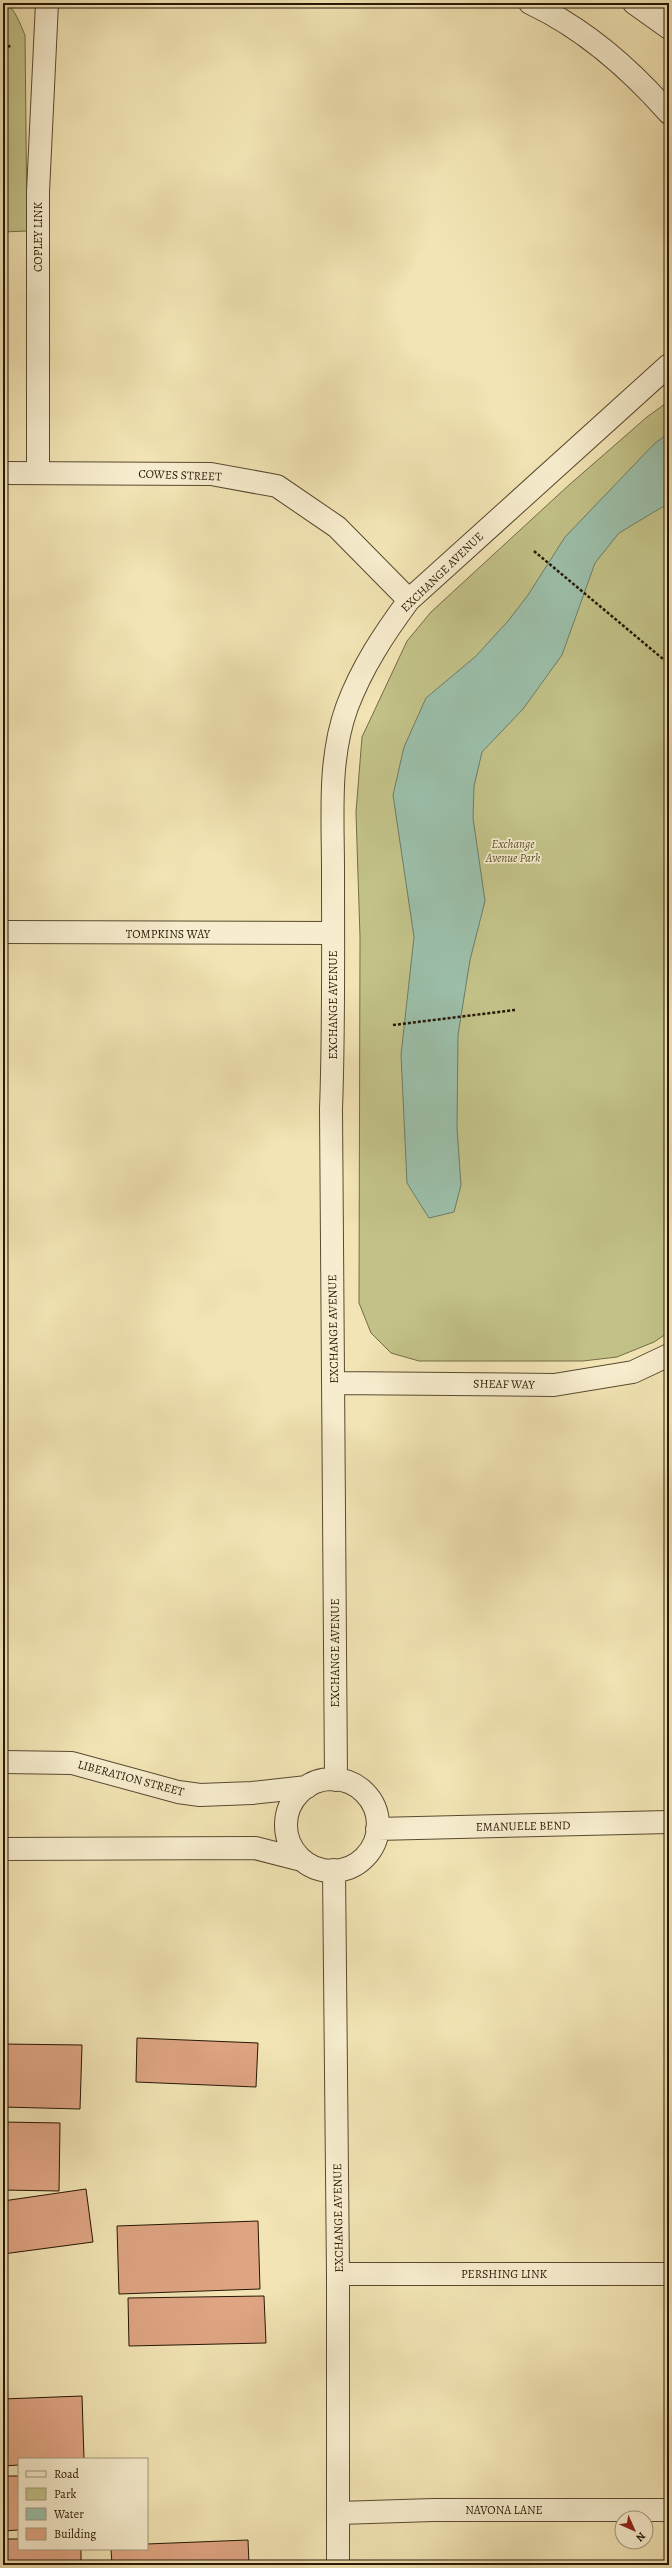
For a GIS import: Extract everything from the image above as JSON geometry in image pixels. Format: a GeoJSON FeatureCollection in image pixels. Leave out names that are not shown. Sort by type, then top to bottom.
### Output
{"type":"FeatureCollection","features":[{"type":"Feature","properties":{"kind":"street","name":"COPLEY LINK"},"geometry":{"type":"LineString","coordinates":[[38,472],[38,192],[47,3]]}},
{"type":"Feature","properties":{"kind":"street"},"geometry":{"type":"LineString","coordinates":[[530,3],[583,32],[612,56],[669,113]]}},
{"type":"Feature","properties":{"kind":"street"},"geometry":{"type":"LineString","coordinates":[[634,3],[665,18]]}},
{"type":"Feature","properties":{"kind":"street","name":"EXCHANGE AVENUE"},"geometry":{"type":"LineString","coordinates":[[336,1780],[331,1109],[334,1029],[333,777],[340,735],[347,708],[360,676],[378,642],[409,600],[669,366]]}},
{"type":"Feature","properties":{"kind":"street","name":"COWES STREET"},"geometry":{"type":"LineString","coordinates":[[3,473],[211,474],[277,486],[336,527],[409,600]]}},
{"type":"Feature","properties":{"kind":"street","name":"TOMPKINS WAY"},"geometry":{"type":"LineString","coordinates":[[3,932],[333,933]]}},
{"type":"Feature","properties":{"kind":"street","name":"SHEAF WAY"},"geometry":{"type":"LineString","coordinates":[[334,1383],[554,1385],[633,1372],[669,1355]]}},
{"type":"Feature","properties":{"kind":"street","name":"LIBERATION STREET"},"geometry":{"type":"LineString","coordinates":[[3,1762],[72,1763],[178,1792],[200,1795],[252,1793],[307,1787]]}},
{"type":"Feature","properties":{"kind":"street"},"geometry":{"type":"LineString","coordinates":[[3,1849],[255,1848],[302,1860],[316,1868],[334,1870],[351,1867],[362,1860],[375,1841],[378,1829],[373,1805],[367,1796],[348,1782],[336,1780],[324,1780],[307,1787],[292,1804],[286,1826],[291,1845],[302,1860]]}},
{"type":"Feature","properties":{"kind":"street","name":"EMANUELE BEND"},"geometry":{"type":"LineString","coordinates":[[378,1829],[669,1822]]}},
{"type":"Feature","properties":{"kind":"street","name":"EXCHANGE AVENUE"},"geometry":{"type":"LineString","coordinates":[[334,1870],[338,2274],[338,2565]]}},
{"type":"Feature","properties":{"kind":"street","name":"PERSHING LINK"},"geometry":{"type":"LineString","coordinates":[[338,2274],[669,2274]]}},
{"type":"Feature","properties":{"kind":"street","name":"NAVONA LANE"},"geometry":{"type":"LineString","coordinates":[[339,2513],[669,2510]]}},
{"type":"Feature","properties":{"kind":"path"},"geometry":{"type":"LineString","coordinates":[[534,551],[669,664]]}},
{"type":"Feature","properties":{"kind":"path"},"geometry":{"type":"LineString","coordinates":[[393,1025],[516,1010]]}},
{"type":"Feature","properties":{"kind":"green space"},"geometry":{"type":"Polygon","coordinates":[[[3,3],[7,4],[14,11],[25,35],[27,231],[3,232],[3,3]]]}},
{"type":"Feature","properties":{"kind":"green space","name":"Exchange Avenue Park"},"geometry":{"type":"Polygon","coordinates":[[[669,401],[669,1332],[654,1342],[617,1357],[583,1361],[419,1361],[391,1353],[371,1333],[359,1303],[360,937],[356,812],[362,737],[407,641],[431,612],[569,485],[647,417],[669,401]]]}},
{"type":"Feature","properties":{"kind":"water"},"geometry":{"type":"Polygon","coordinates":[[[669,433],[669,503],[619,533],[595,563],[562,655],[523,709],[482,752],[474,786],[473,818],[485,901],[470,960],[458,1035],[457,1128],[461,1185],[454,1212],[429,1218],[407,1183],[401,1055],[414,937],[393,795],[404,747],[426,698],[476,656],[508,621],[528,595],[565,537],[655,443],[669,433]]]}},
{"type":"Feature","properties":{"kind":"building"},"geometry":{"type":"Polygon","coordinates":[[[137,2038],[258,2043],[256,2087],[136,2082],[137,2038]]]}},
{"type":"Feature","properties":{"kind":"building"},"geometry":{"type":"Polygon","coordinates":[[[3,2044],[82,2045],[80,2109],[3,2107],[3,2044]]]}},
{"type":"Feature","properties":{"kind":"building"},"geometry":{"type":"Polygon","coordinates":[[[3,2122],[60,2123],[59,2191],[3,2190],[3,2122]]]}},
{"type":"Feature","properties":{"kind":"building"},"geometry":{"type":"Polygon","coordinates":[[[86,2189],[93,2242],[3,2254],[3,2201],[86,2189]]]}},
{"type":"Feature","properties":{"kind":"building"},"geometry":{"type":"Polygon","coordinates":[[[258,2221],[260,2289],[119,2294],[117,2226],[258,2221]]]}},
{"type":"Feature","properties":{"kind":"building"},"geometry":{"type":"Polygon","coordinates":[[[264,2296],[266,2343],[129,2346],[128,2298],[264,2296]]]}},
{"type":"Feature","properties":{"kind":"building"},"geometry":{"type":"Polygon","coordinates":[[[82,2396],[84,2458],[18,2458],[18,2465],[3,2466],[3,2399],[82,2396]]]}},
{"type":"Feature","properties":{"kind":"building"},"geometry":{"type":"Polygon","coordinates":[[[3,2476],[18,2476],[18,2530],[3,2531],[3,2476]]]}},
{"type":"Feature","properties":{"kind":"building"},"geometry":{"type":"Polygon","coordinates":[[[3,2539],[18,2539],[18,2550],[81,2550],[81,2565],[3,2565],[3,2539]]]}},
{"type":"Feature","properties":{"kind":"building"},"geometry":{"type":"Polygon","coordinates":[[[248,2540],[249,2565],[112,2565],[111,2550],[148,2550],[148,2544],[248,2540]]]}}]}
